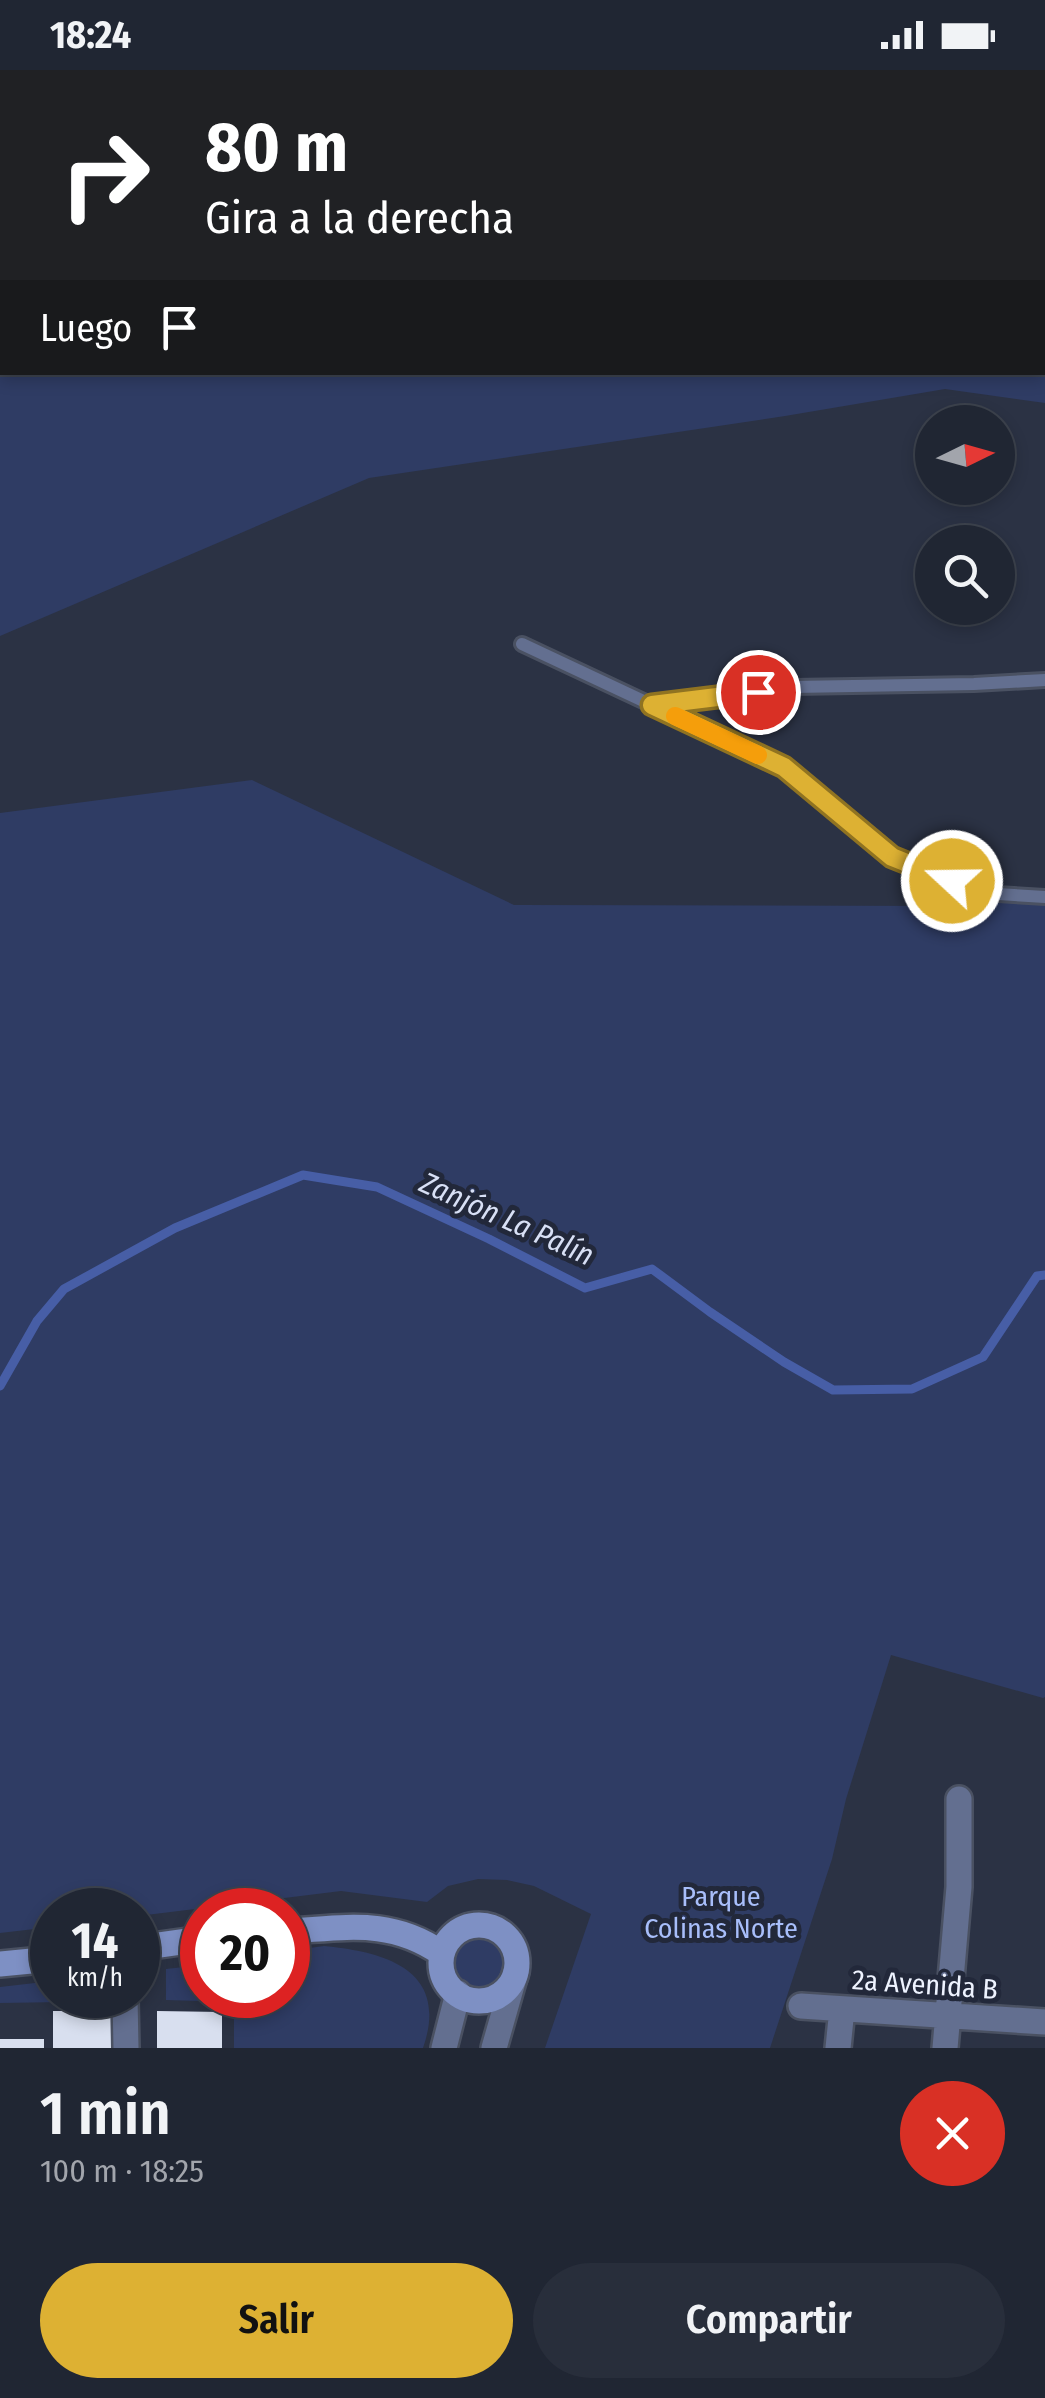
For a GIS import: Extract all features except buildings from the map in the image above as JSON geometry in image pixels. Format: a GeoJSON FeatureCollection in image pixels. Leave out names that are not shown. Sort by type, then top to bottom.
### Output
{"type":"FeatureCollection","features":[{"type":"Feature","properties":{"kind":"street"},"geometry":{"type":"LineString","coordinates":[[944,2048],[959,1887],[959,1800]]}},
{"type":"Feature","properties":{"kind":"street"},"geometry":{"type":"LineString","coordinates":[[494,2048],[516,1970],[513,1945],[504,1934],[481,1925],[456,1933],[441,1953],[445,1978],[458,1994],[472,2000],[495,1998],[512,1982],[516,1970]]}},
{"type":"Feature","properties":{"kind":"street"},"geometry":{"type":"LineString","coordinates":[[310,1930],[379,1927],[403,1932],[441,1953]]}},
{"type":"Feature","properties":{"kind":"street"},"geometry":{"type":"LineString","coordinates":[[0,1964],[30,1961]]}},
{"type":"Feature","properties":{"kind":"street"},"geometry":{"type":"LineString","coordinates":[[444,2048],[458,1994]]}},
{"type":"Feature","properties":{"kind":"street","name":"2a Avenida B"},"geometry":{"type":"LineString","coordinates":[[801,2006],[1045,2022]]}},
{"type":"Feature","properties":{"kind":"street"},"geometry":{"type":"LineString","coordinates":[[838,2048],[842,2009]]}},
{"type":"Feature","properties":{"kind":"street"},"geometry":{"type":"LineString","coordinates":[[125,2018],[126,2048]]}},
{"type":"Feature","properties":{"kind":"lane"},"geometry":{"type":"LineString","coordinates":[[522,644],[784,767],[892,857],[982,892],[1045,897]]}},
{"type":"Feature","properties":{"kind":"lane"},"geometry":{"type":"LineString","coordinates":[[652,705],[793,687],[1045,680]]}},
{"type":"Feature","properties":{"kind":"green space"},"geometry":{"type":"Polygon","coordinates":[[[0,375],[1045,375],[1045,403],[945,389],[369,478],[0,636],[0,375]]]}},
{"type":"Feature","properties":{"kind":"green space","name":"Parque Colinas Norte"},"geometry":{"type":"Polygon","coordinates":[[[252,780],[514,905],[945,906],[1045,893],[1045,1697],[891,1655],[846,1799],[832,1859],[770,2048],[545,2048],[591,1914],[534,1886],[507,1880],[478,1879],[448,1886],[427,1902],[341,1891],[310,1895],[310,1888],[180,1888],[180,1911],[160,1913],[160,1888],[30,1888],[30,1930],[0,1933],[0,813],[252,780]]]}},
{"type":"Feature","properties":{"kind":"green space"},"geometry":{"type":"Polygon","coordinates":[[[477,1934],[497,1943],[506,1963],[497,1983],[477,1992],[457,1983],[448,1963],[457,1943],[477,1934]]]}},
{"type":"Feature","properties":{"kind":"green space"},"geometry":{"type":"Polygon","coordinates":[[[324,1946],[369,1953],[407,1970],[420,1983],[428,2000],[429,2021],[423,2048],[234,2048],[234,2018],[310,2018],[310,1948],[324,1946]]]}},
{"type":"Feature","properties":{"kind":"green space"},"geometry":{"type":"Polygon","coordinates":[[[180,1967],[180,2000],[166,2000],[166,1969],[180,1967]]]}},
{"type":"Feature","properties":{"kind":"green space"},"geometry":{"type":"Polygon","coordinates":[[[30,1984],[30,2003],[0,2003],[0,1987],[30,1984]]]}},
{"type":"Feature","properties":{"kind":"waterway","name":"Zanjón La Palín"},"geometry":{"type":"LineString","coordinates":[[0,1386],[37,1321],[64,1289],[175,1228],[303,1175],[377,1187],[585,1288],[652,1269],[784,1362],[833,1390],[912,1389],[983,1357],[1037,1276],[1045,1275]]}},
{"type":"Feature","properties":{"kind":"slow traffic"},"geometry":{"type":"LineString","coordinates":[[675,716],[758,755]]}},
{"type":"Feature","properties":{"kind":"route"},"geometry":{"type":"LineString","coordinates":[[758,692],[652,705],[784,767],[892,857],[952,881]]}}]}
